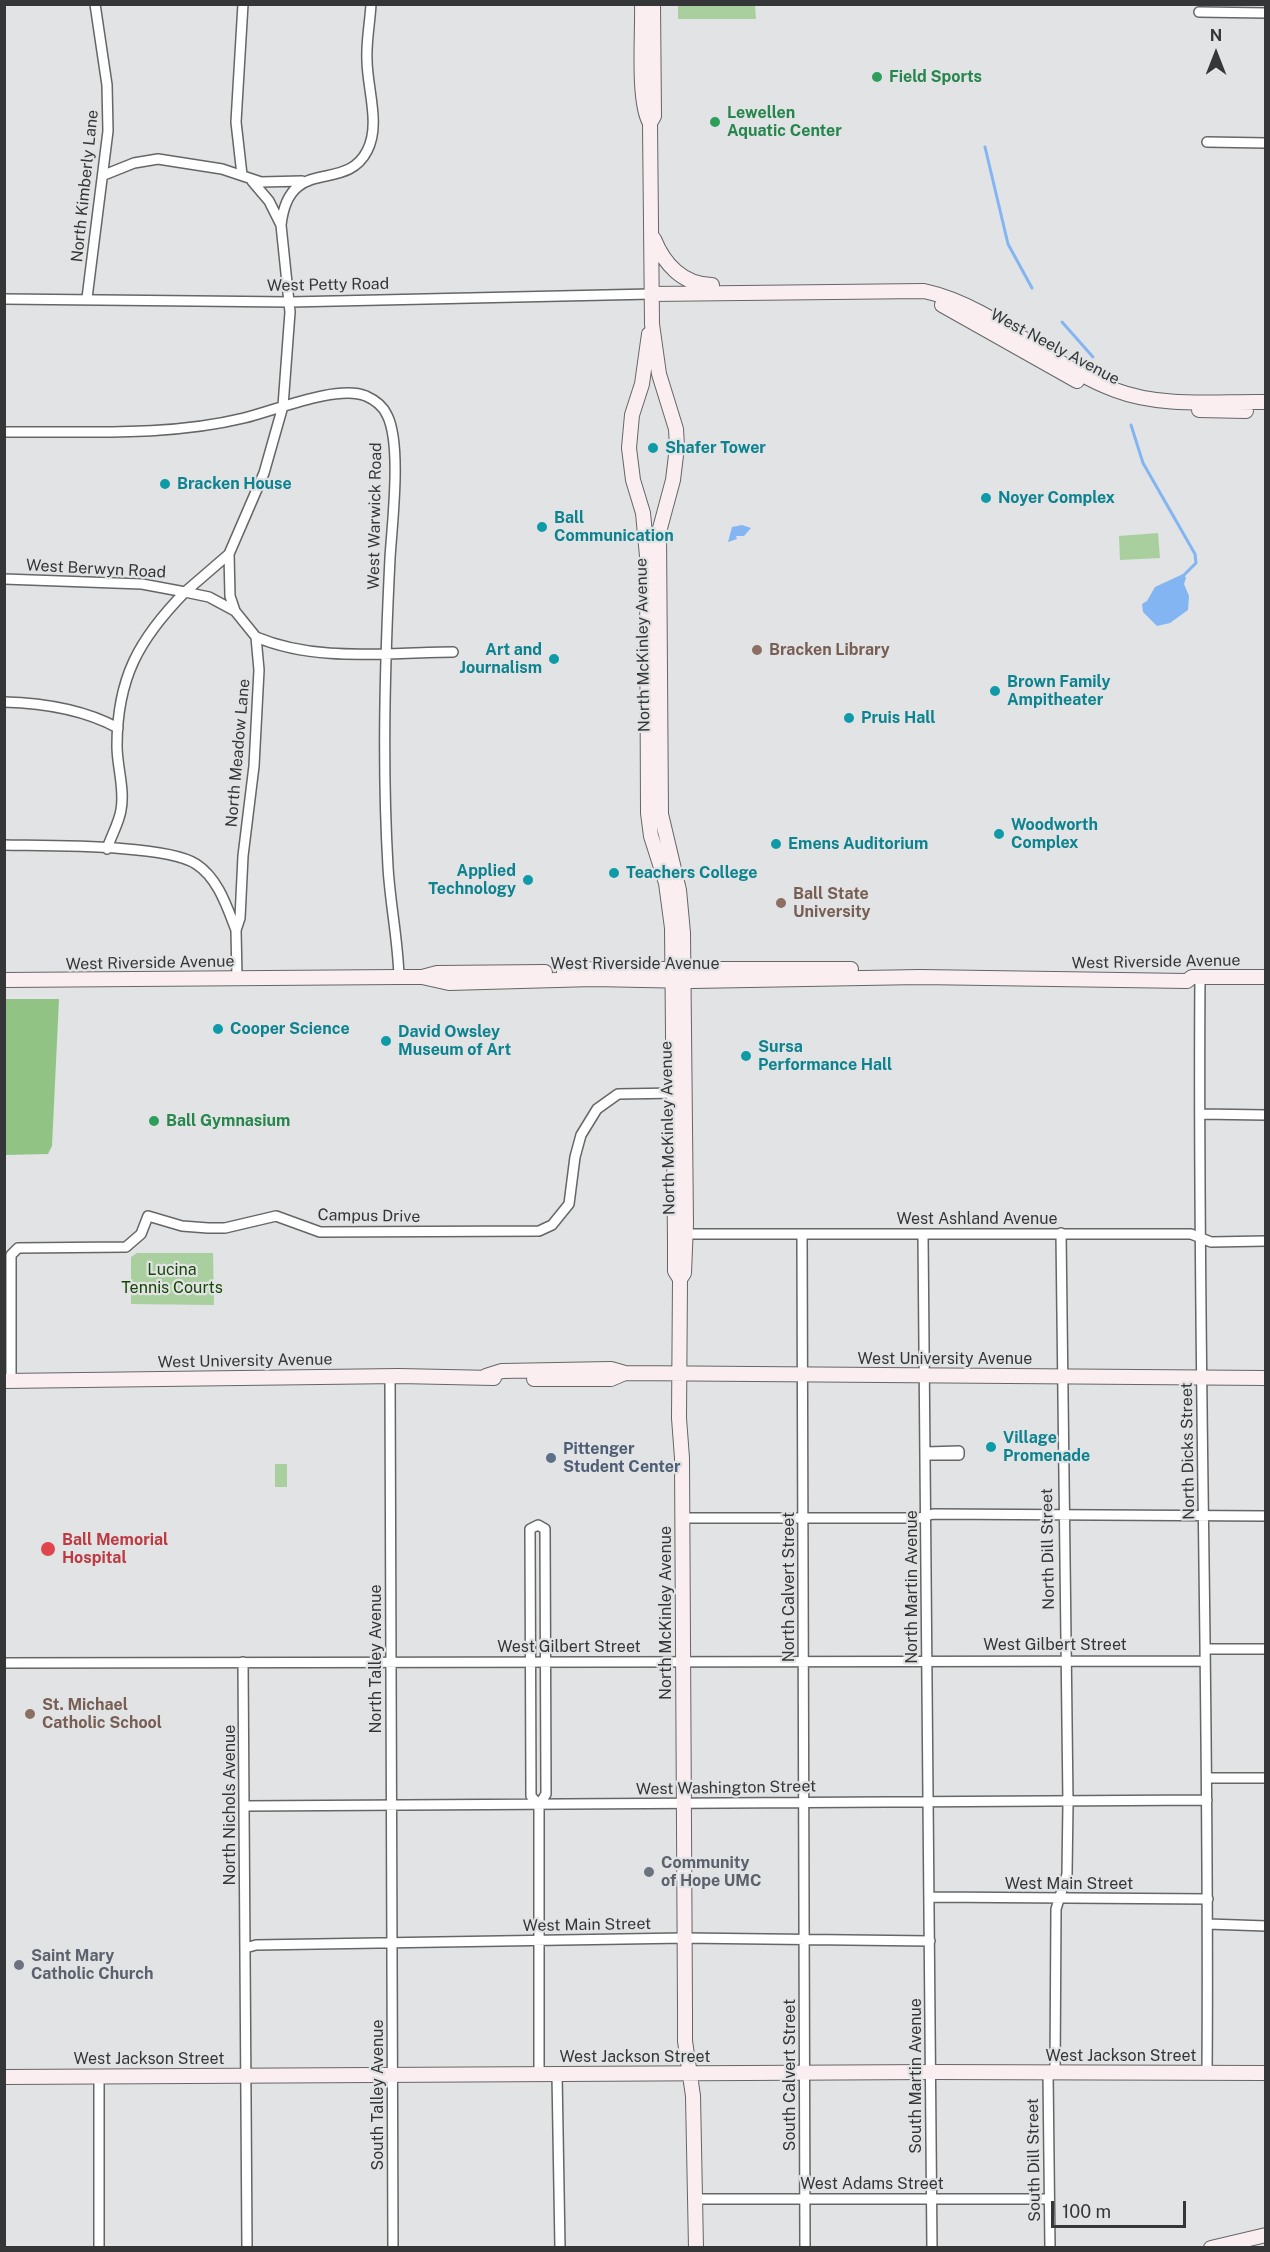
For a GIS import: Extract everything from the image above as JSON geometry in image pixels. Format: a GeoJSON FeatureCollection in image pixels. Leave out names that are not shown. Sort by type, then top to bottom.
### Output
{"type":"FeatureCollection","features":[{"type":"Feature","properties":{"kind":"main road","name":"North McKinley Avenue"},"geometry":{"type":"LineString","coordinates":[[642,4],[643,98],[646,116],[650,123],[652,324],[659,374],[672,411],[677,438],[673,480],[659,532],[661,803],[664,834],[682,912],[677,972],[677,1093],[686,1234],[684,1273],[680,1279],[679,1373],[684,1938],[686,2041],[695,2139],[696,2247]]}},
{"type":"Feature","properties":{"kind":"main road","name":"North McKinley Avenue"},"geometry":{"type":"LineString","coordinates":[[650,123],[655,107],[653,4]]}},
{"type":"Feature","properties":{"kind":"main road"},"geometry":{"type":"LineString","coordinates":[[651,231],[660,253],[686,280],[703,285],[753,285],[772,294]]}},
{"type":"Feature","properties":{"kind":"main road","name":"West Neely Avenue"},"geometry":{"type":"LineString","coordinates":[[651,294],[924,291],[959,302],[1092,379],[1130,395],[1165,401],[1266,402]]}},
{"type":"Feature","properties":{"kind":"main road","name":"West Neely Avenue"},"geometry":{"type":"LineString","coordinates":[[907,292],[955,311],[1087,387],[1127,403],[1179,410],[1266,411]]}},
{"type":"Feature","properties":{"kind":"main road","name":"North McKinley Avenue"},"geometry":{"type":"LineString","coordinates":[[652,324],[642,384],[631,423],[629,457],[643,513],[647,556],[648,813],[651,836],[670,905],[677,972]]}},
{"type":"Feature","properties":{"kind":"main road","name":"West Riverside Avenue"},"geometry":{"type":"LineString","coordinates":[[4,980],[399,977],[449,983],[677,972],[1187,981],[1196,977],[1266,977]]}},
{"type":"Feature","properties":{"kind":"main road"},"geometry":{"type":"LineString","coordinates":[[677,1093],[675,1272],[680,1279]]}},
{"type":"Feature","properties":{"kind":"main road","name":"West University Avenue"},"geometry":{"type":"LineString","coordinates":[[8,1381],[486,1376],[502,1371],[611,1369],[625,1373],[1266,1378]]}},
{"type":"Feature","properties":{"kind":"main road","name":"West Jackson Street"},"geometry":{"type":"LineString","coordinates":[[4,2077],[805,2072],[1266,2073]]}},
{"type":"Feature","properties":{"kind":"main road"},"geometry":{"type":"LineString","coordinates":[[1211,2247],[1266,2235]]}},
{"type":"Feature","properties":{"kind":"street","name":"North Kimberly Lane"},"geometry":{"type":"LineString","coordinates":[[87,298],[97,202],[104,175],[108,131],[107,84],[95,4]]}},
{"type":"Feature","properties":{"kind":"street"},"geometry":{"type":"LineString","coordinates":[[242,175],[236,122],[243,4]]}},
{"type":"Feature","properties":{"kind":"street"},"geometry":{"type":"LineString","coordinates":[[252,181],[278,183],[304,181],[345,172],[356,166],[369,148],[373,127],[366,59],[371,4]]}},
{"type":"Feature","properties":{"kind":"street"},"geometry":{"type":"LineString","coordinates":[[1199,12],[1266,13]]}},
{"type":"Feature","properties":{"kind":"street"},"geometry":{"type":"LineString","coordinates":[[1208,142],[1266,142]]}},
{"type":"Feature","properties":{"kind":"street"},"geometry":{"type":"LineString","coordinates":[[104,175],[134,163],[158,159],[198,164],[242,175],[252,181],[269,201],[281,225]]}},
{"type":"Feature","properties":{"kind":"street"},"geometry":{"type":"LineString","coordinates":[[281,225],[285,205],[292,193],[304,181]]}},
{"type":"Feature","properties":{"kind":"street","name":"North Meadow Lane"},"geometry":{"type":"LineString","coordinates":[[237,978],[236,930],[240,918],[243,856],[256,737],[260,670],[255,638],[235,611],[228,587],[229,554],[264,473],[283,406],[289,354],[290,302],[281,225]]}},
{"type":"Feature","properties":{"kind":"street","name":"West Petty Road"},"geometry":{"type":"LineString","coordinates":[[4,299],[87,298],[290,302],[651,294]]}},
{"type":"Feature","properties":{"kind":"street","name":"West Warwick Road"},"geometry":{"type":"LineString","coordinates":[[4,432],[181,430],[226,422],[318,398],[356,394],[375,401],[387,413],[392,429],[394,476],[385,652],[388,865],[399,977]]}},
{"type":"Feature","properties":{"kind":"street","name":"West Berwyn Road"},"geometry":{"type":"LineString","coordinates":[[185,591],[209,574],[229,554]]}},
{"type":"Feature","properties":{"kind":"street","name":"West Berwyn Road"},"geometry":{"type":"LineString","coordinates":[[4,579],[142,584],[209,597],[235,611]]}},
{"type":"Feature","properties":{"kind":"street"},"geometry":{"type":"LineString","coordinates":[[107,849],[122,809],[118,728],[125,686],[138,650],[158,619],[185,591]]}},
{"type":"Feature","properties":{"kind":"street"},"geometry":{"type":"LineString","coordinates":[[255,638],[303,652],[453,652]]}},
{"type":"Feature","properties":{"kind":"street"},"geometry":{"type":"LineString","coordinates":[[4,702],[36,703],[67,709],[118,728]]}},
{"type":"Feature","properties":{"kind":"street"},"geometry":{"type":"LineString","coordinates":[[4,845],[166,853],[197,864],[212,878],[236,930]]}},
{"type":"Feature","properties":{"kind":"street","name":"North Dicks Street"},"geometry":{"type":"LineString","coordinates":[[1196,977],[1200,1114],[1209,1924],[1207,2073]]}},
{"type":"Feature","properties":{"kind":"street","name":"Campus Drive"},"geometry":{"type":"LineString","coordinates":[[8,1381],[11,1255],[18,1248],[126,1247],[141,1234],[148,1216],[182,1226],[208,1228],[225,1228],[276,1216],[320,1232],[539,1231],[557,1220],[569,1204],[575,1157],[581,1135],[597,1109],[618,1094],[677,1093]]}},
{"type":"Feature","properties":{"kind":"street"},"geometry":{"type":"LineString","coordinates":[[1200,1114],[1266,1115]]}},
{"type":"Feature","properties":{"kind":"street","name":"North Dill Street"},"geometry":{"type":"LineString","coordinates":[[1058,1898],[1067,1874],[1068,1803],[1061,1233]]}},
{"type":"Feature","properties":{"kind":"street","name":"West Ashland Avenue"},"geometry":{"type":"LineString","coordinates":[[686,1234],[1191,1234],[1210,1242],[1266,1241]]}},
{"type":"Feature","properties":{"kind":"street","name":"North Martin Avenue"},"geometry":{"type":"LineString","coordinates":[[923,1234],[930,1941]]}},
{"type":"Feature","properties":{"kind":"street","name":"North Calvert Street"},"geometry":{"type":"LineString","coordinates":[[802,1235],[805,1939]]}},
{"type":"Feature","properties":{"kind":"street","name":"North Talley Avenue"},"geometry":{"type":"LineString","coordinates":[[390,1376],[392,1942]]}},
{"type":"Feature","properties":{"kind":"street"},"geometry":{"type":"LineString","coordinates":[[682,1518],[920,1518],[927,1515],[1266,1516]]}},
{"type":"Feature","properties":{"kind":"street"},"geometry":{"type":"LineString","coordinates":[[538,1805],[531,1796],[530,1661],[530,1529],[538,1525],[545,1529],[546,1661],[546,1794],[538,1805],[539,2074]]}},
{"type":"Feature","properties":{"kind":"street"},"geometry":{"type":"LineString","coordinates":[[1205,1649],[1266,1649]]}},
{"type":"Feature","properties":{"kind":"street","name":"West Gilbert Street"},"geometry":{"type":"LineString","coordinates":[[4,1663],[546,1661],[683,1664],[928,1659],[1205,1661]]}},
{"type":"Feature","properties":{"kind":"street","name":"North Nichols Avenue"},"geometry":{"type":"LineString","coordinates":[[243,1662],[247,2247]]}},
{"type":"Feature","properties":{"kind":"street"},"geometry":{"type":"LineString","coordinates":[[1207,1778],[1266,1779]]}},
{"type":"Feature","properties":{"kind":"street","name":"West Washington Street"},"geometry":{"type":"LineString","coordinates":[[245,1806],[803,1802],[1068,1803],[1207,1800]]}},
{"type":"Feature","properties":{"kind":"street","name":"West Main Street"},"geometry":{"type":"LineString","coordinates":[[930,1897],[1208,1899]]}},
{"type":"Feature","properties":{"kind":"street","name":"South Dill Street"},"geometry":{"type":"LineString","coordinates":[[1050,2247],[1048,2199],[1058,1898]]}},
{"type":"Feature","properties":{"kind":"street"},"geometry":{"type":"LineString","coordinates":[[1209,1924],[1266,1926]]}},
{"type":"Feature","properties":{"kind":"street","name":"West Main Street"},"geometry":{"type":"LineString","coordinates":[[244,1948],[256,1945],[684,1938],[930,1941]]}},
{"type":"Feature","properties":{"kind":"street","name":"South Calvert Street"},"geometry":{"type":"LineString","coordinates":[[805,1939],[805,2247]]}},
{"type":"Feature","properties":{"kind":"street","name":"South Martin Avenue"},"geometry":{"type":"LineString","coordinates":[[930,1941],[932,2247]]}},
{"type":"Feature","properties":{"kind":"street","name":"South Talley Avenue"},"geometry":{"type":"LineString","coordinates":[[392,1942],[393,2247]]}},
{"type":"Feature","properties":{"kind":"street"},"geometry":{"type":"LineString","coordinates":[[557,2074],[560,2247]]}},
{"type":"Feature","properties":{"kind":"street"},"geometry":{"type":"LineString","coordinates":[[99,2076],[99,2247]]}},
{"type":"Feature","properties":{"kind":"street","name":"West Adams Street"},"geometry":{"type":"LineString","coordinates":[[695,2199],[1048,2199]]}},
{"type":"Feature","properties":{"kind":"green space"},"geometry":{"type":"Polygon","coordinates":[[[678,5],[755,5],[756,19],[678,19],[678,5]]]}},
{"type":"Feature","properties":{"kind":"green space"},"geometry":{"type":"Polygon","coordinates":[[[1158,533],[1160,558],[1120,560],[1119,536],[1158,533]]]}},
{"type":"Feature","properties":{"kind":"green space"},"geometry":{"type":"Polygon","coordinates":[[[4,999],[59,999],[52,1146],[48,1154],[5,1155],[4,999]]]}},
{"type":"Feature","properties":{"kind":"green space","name":"Lucina Tennis Courts"},"geometry":{"type":"Polygon","coordinates":[[[137,1253],[213,1253],[214,1305],[131,1304],[131,1257],[137,1253]]]}},
{"type":"Feature","properties":{"kind":"green space"},"geometry":{"type":"Polygon","coordinates":[[[275,1464],[287,1464],[287,1487],[275,1487],[275,1464]]]}},
{"type":"Feature","properties":{"kind":"water"},"geometry":{"type":"Polygon","coordinates":[[[742,525],[751,528],[744,536],[736,536],[737,539],[728,542],[732,527],[742,525]]]}},
{"type":"Feature","properties":{"kind":"water"},"geometry":{"type":"Polygon","coordinates":[[[1183,574],[1186,578],[1184,584],[1189,596],[1188,610],[1170,623],[1157,626],[1143,612],[1142,604],[1147,601],[1155,587],[1183,574]]]}},
{"type":"Feature","properties":{"kind":"waterway"},"geometry":{"type":"LineString","coordinates":[[985,147],[1008,244],[1032,288]]}},
{"type":"Feature","properties":{"kind":"waterway"},"geometry":{"type":"LineString","coordinates":[[1062,322],[1093,357]]}},
{"type":"Feature","properties":{"kind":"waterway"},"geometry":{"type":"LineString","coordinates":[[1131,425],[1143,463],[1195,554],[1196,563],[1184,575]]}},
{"type":"Feature","properties":{"kind":"place","name":"Field Sports"},"geometry":{"type":"Point","coordinates":[877,77]}},
{"type":"Feature","properties":{"kind":"place","name":"Lewellen Aquatic Center"},"geometry":{"type":"Point","coordinates":[715,122]}},
{"type":"Feature","properties":{"kind":"place","name":"Shafer Tower"},"geometry":{"type":"Point","coordinates":[653,448]}},
{"type":"Feature","properties":{"kind":"place","name":"Bracken House"},"geometry":{"type":"Point","coordinates":[165,484]}},
{"type":"Feature","properties":{"kind":"place","name":"Noyer Complex"},"geometry":{"type":"Point","coordinates":[986,498]}},
{"type":"Feature","properties":{"kind":"place","name":"Ball Communication"},"geometry":{"type":"Point","coordinates":[542,527]}},
{"type":"Feature","properties":{"kind":"place","name":"Bracken Library"},"geometry":{"type":"Point","coordinates":[757,650]}},
{"type":"Feature","properties":{"kind":"place","name":"Art and Journalism"},"geometry":{"type":"Point","coordinates":[554,659]}},
{"type":"Feature","properties":{"kind":"place","name":"Brown Family Ampitheater"},"geometry":{"type":"Point","coordinates":[995,691]}},
{"type":"Feature","properties":{"kind":"place","name":"Pruis Hall"},"geometry":{"type":"Point","coordinates":[849,718]}},
{"type":"Feature","properties":{"kind":"place","name":"Woodworth Complex"},"geometry":{"type":"Point","coordinates":[999,834]}},
{"type":"Feature","properties":{"kind":"place","name":"Emens Auditorium"},"geometry":{"type":"Point","coordinates":[776,844]}},
{"type":"Feature","properties":{"kind":"place","name":"Teachers College"},"geometry":{"type":"Point","coordinates":[614,873]}},
{"type":"Feature","properties":{"kind":"place","name":"Applied Technology"},"geometry":{"type":"Point","coordinates":[528,880]}},
{"type":"Feature","properties":{"kind":"place","name":"Ball State University"},"geometry":{"type":"Point","coordinates":[781,903]}},
{"type":"Feature","properties":{"kind":"place","name":"Cooper Science"},"geometry":{"type":"Point","coordinates":[218,1029]}},
{"type":"Feature","properties":{"kind":"place","name":"David Owsley Museum of Art"},"geometry":{"type":"Point","coordinates":[386,1041]}},
{"type":"Feature","properties":{"kind":"place","name":"Sursa Performance Hall"},"geometry":{"type":"Point","coordinates":[746,1056]}},
{"type":"Feature","properties":{"kind":"place","name":"Ball Gymnasium"},"geometry":{"type":"Point","coordinates":[154,1121]}},
{"type":"Feature","properties":{"kind":"place","name":"Village Promenade"},"geometry":{"type":"Point","coordinates":[991,1447]}},
{"type":"Feature","properties":{"kind":"place","name":"Pittenger Student Center"},"geometry":{"type":"Point","coordinates":[551,1458]}},
{"type":"Feature","properties":{"kind":"place","name":"Ball Memorial Hospital"},"geometry":{"type":"Point","coordinates":[48,1549]}},
{"type":"Feature","properties":{"kind":"place","name":"St. Michael Catholic School"},"geometry":{"type":"Point","coordinates":[30,1714]}},
{"type":"Feature","properties":{"kind":"place","name":"Community of Hope UMC"},"geometry":{"type":"Point","coordinates":[649,1872]}},
{"type":"Feature","properties":{"kind":"place","name":"Saint Mary Catholic Church"},"geometry":{"type":"Point","coordinates":[19,1965]}}]}
